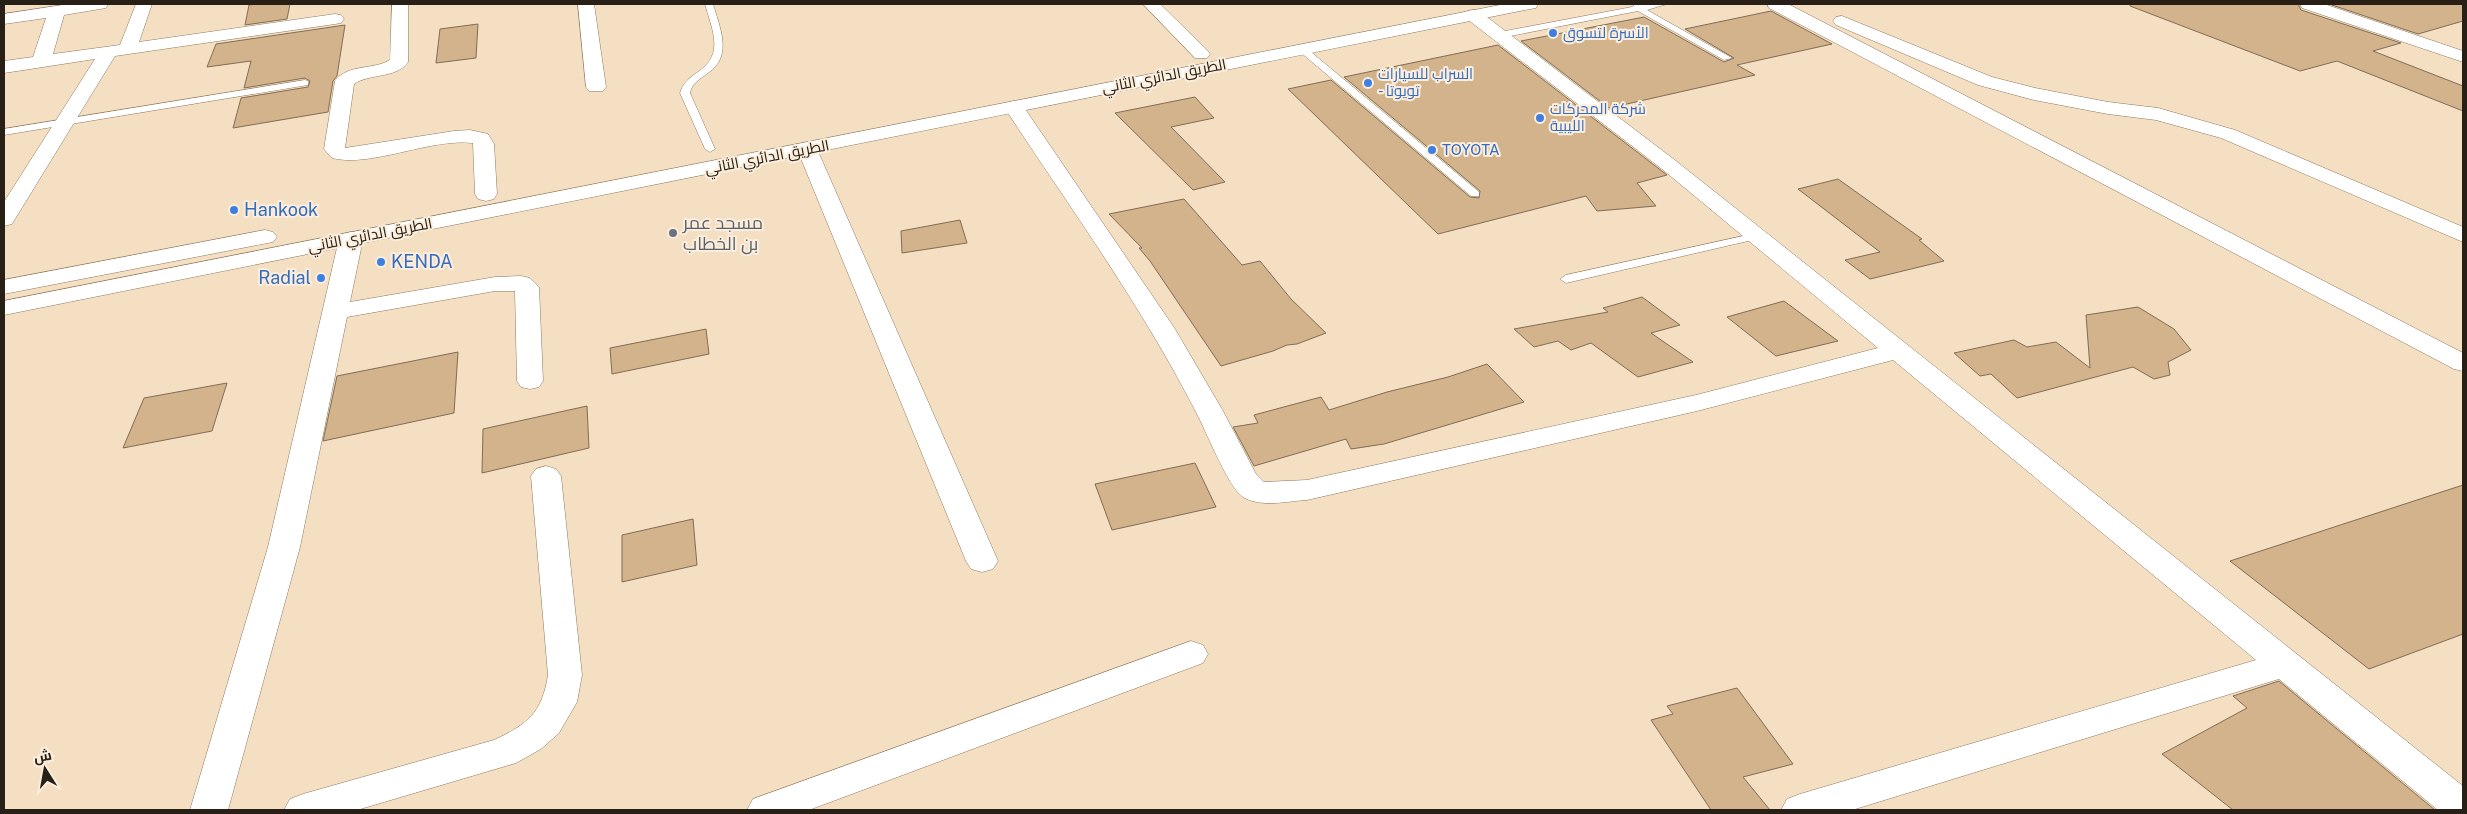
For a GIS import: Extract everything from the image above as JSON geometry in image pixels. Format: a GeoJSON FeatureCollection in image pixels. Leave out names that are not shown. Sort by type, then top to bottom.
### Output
{"type":"FeatureCollection","features":[{"type":"Feature","properties":{"kind":"main road"},"geometry":{"type":"LineString","coordinates":[[4,19],[100,4]]}},
{"type":"Feature","properties":{"kind":"main road"},"geometry":{"type":"LineString","coordinates":[[4,219],[64,123],[118,51],[144,4]]}},
{"type":"Feature","properties":{"kind":"main road"},"geometry":{"type":"LineString","coordinates":[[400,4],[400,62],[392,67],[354,76],[345,81],[334,149],[339,154],[350,154],[456,137],[481,138],[484,144],[486,194]]}},
{"type":"Feature","properties":{"kind":"main road"},"geometry":{"type":"LineString","coordinates":[[586,4],[596,87]]}},
{"type":"Feature","properties":{"kind":"main road"},"geometry":{"type":"LineString","coordinates":[[1150,4],[1201,54]]}},
{"type":"Feature","properties":{"kind":"main road","name":"الطريق الدائري الثاني"},"geometry":{"type":"LineString","coordinates":[[4,287],[1201,54],[1468,9],[1530,4]]}},
{"type":"Feature","properties":{"kind":"main road"},"geometry":{"type":"LineString","coordinates":[[1775,4],[2463,363]]}},
{"type":"Feature","properties":{"kind":"main road"},"geometry":{"type":"LineString","coordinates":[[1804,4],[1985,81],[2034,94],[2108,108],[2158,114],[2228,134],[2463,235]]}},
{"type":"Feature","properties":{"kind":"main road"},"geometry":{"type":"LineString","coordinates":[[2308,4],[2463,57]]}},
{"type":"Feature","properties":{"kind":"main road"},"geometry":{"type":"LineString","coordinates":[[1468,9],[1757,236],[2463,808]]}},
{"type":"Feature","properties":{"kind":"main road","name":"الطريق الدائري الثاني"},"geometry":{"type":"LineString","coordinates":[[4,308],[1302,49],[1468,9]]}},
{"type":"Feature","properties":{"kind":"main road"},"geometry":{"type":"LineString","coordinates":[[41,62],[57,11]]}},
{"type":"Feature","properties":{"kind":"main road"},"geometry":{"type":"LineString","coordinates":[[4,67],[335,19]]}},
{"type":"Feature","properties":{"kind":"main road"},"geometry":{"type":"LineString","coordinates":[[1014,106],[1162,329],[1209,411],[1244,479],[1254,490],[1267,493],[1307,490],[1697,403],[1898,351]]}},
{"type":"Feature","properties":{"kind":"main road"},"geometry":{"type":"LineString","coordinates":[[807,149],[982,561]]}},
{"type":"Feature","properties":{"kind":"main road"},"geometry":{"type":"LineString","coordinates":[[208,810],[284,546],[351,239]]}},
{"type":"Feature","properties":{"kind":"main road"},"geometry":{"type":"LineString","coordinates":[[335,312],[496,284],[521,283],[527,287],[530,381]]}},
{"type":"Feature","properties":{"kind":"main road"},"geometry":{"type":"LineString","coordinates":[[303,810],[503,752],[532,737],[545,726],[558,710],[564,692],[565,675],[546,476]]}},
{"type":"Feature","properties":{"kind":"main road"},"geometry":{"type":"LineString","coordinates":[[766,810],[1191,654]]}},
{"type":"Feature","properties":{"kind":"main road"},"geometry":{"type":"LineString","coordinates":[[1800,810],[2286,664]]}},
{"type":"Feature","properties":{"kind":"lane"},"geometry":{"type":"LineString","coordinates":[[709,4],[719,47],[717,60],[710,69],[688,84],[685,94],[710,149]]}},
{"type":"Feature","properties":{"kind":"lane"},"geometry":{"type":"LineString","coordinates":[[1500,35],[1635,6],[1663,4]]}},
{"type":"Feature","properties":{"kind":"lane"},"geometry":{"type":"LineString","coordinates":[[1635,6],[1727,58]]}},
{"type":"Feature","properties":{"kind":"lane"},"geometry":{"type":"LineString","coordinates":[[1302,49],[1475,194]]}},
{"type":"Feature","properties":{"kind":"lane"},"geometry":{"type":"LineString","coordinates":[[4,132],[305,83]]}},
{"type":"Feature","properties":{"kind":"lane"},"geometry":{"type":"LineString","coordinates":[[1566,279],[1757,236]]}},
{"type":"Feature","properties":{"kind":"building"},"geometry":{"type":"Polygon","coordinates":[[[290,4],[287,19],[245,25],[249,5],[290,4]]]}},
{"type":"Feature","properties":{"kind":"building"},"geometry":{"type":"Polygon","coordinates":[[[2130,4],[2298,4],[2301,10],[2401,43],[2373,51],[2463,86],[2463,111],[2337,61],[2300,71],[2130,6],[2130,4]]]}},
{"type":"Feature","properties":{"kind":"building"},"geometry":{"type":"Polygon","coordinates":[[[2329,4],[2463,4],[2463,21],[2418,34],[2329,4]]]}},
{"type":"Feature","properties":{"kind":"building"},"geometry":{"type":"Polygon","coordinates":[[[1771,11],[1832,44],[1737,65],[1755,75],[1609,108],[1521,41],[1644,17],[1724,62],[1734,58],[1685,29],[1771,11]]]}},
{"type":"Feature","properties":{"kind":"building"},"geometry":{"type":"Polygon","coordinates":[[[478,24],[476,58],[436,63],[440,29],[478,24]]]}},
{"type":"Feature","properties":{"kind":"building"},"geometry":{"type":"Polygon","coordinates":[[[345,25],[337,76],[333,81],[328,112],[233,128],[241,98],[308,87],[310,81],[305,78],[244,88],[251,61],[207,67],[216,44],[345,25]]]}},
{"type":"Feature","properties":{"kind":"building"},"geometry":{"type":"Polygon","coordinates":[[[1498,45],[1667,175],[1637,183],[1656,206],[1597,211],[1586,196],[1438,234],[1288,89],[1331,80],[1470,197],[1479,198],[1480,191],[1344,77],[1498,45]]]}},
{"type":"Feature","properties":{"kind":"building"},"geometry":{"type":"Polygon","coordinates":[[[1195,97],[1214,118],[1171,127],[1225,182],[1193,190],[1115,113],[1195,97]]]}},
{"type":"Feature","properties":{"kind":"building"},"geometry":{"type":"Polygon","coordinates":[[[1838,179],[1922,239],[1919,240],[1944,261],[1870,279],[1845,260],[1880,252],[1798,189],[1838,179]]]}},
{"type":"Feature","properties":{"kind":"building"},"geometry":{"type":"Polygon","coordinates":[[[1184,199],[1242,265],[1260,261],[1291,299],[1326,333],[1297,344],[1287,345],[1221,366],[1150,261],[1139,248],[1142,248],[1109,214],[1184,199]]]}},
{"type":"Feature","properties":{"kind":"building"},"geometry":{"type":"Polygon","coordinates":[[[960,220],[967,243],[902,253],[901,231],[960,220]]]}},
{"type":"Feature","properties":{"kind":"building"},"geometry":{"type":"Polygon","coordinates":[[[1642,297],[1680,325],[1651,333],[1693,362],[1638,377],[1591,343],[1571,350],[1558,341],[1534,347],[1514,329],[1608,312],[1603,308],[1642,297]]]}},
{"type":"Feature","properties":{"kind":"building"},"geometry":{"type":"Polygon","coordinates":[[[1784,301],[1838,341],[1776,356],[1727,317],[1784,301]]]}},
{"type":"Feature","properties":{"kind":"building"},"geometry":{"type":"Polygon","coordinates":[[[2138,307],[2174,329],[2191,350],[2168,362],[2170,375],[2154,379],[2133,367],[2017,398],[1991,374],[1980,376],[1954,353],[2014,340],[2027,347],[2056,342],[2090,368],[2086,315],[2138,307]]]}},
{"type":"Feature","properties":{"kind":"building"},"geometry":{"type":"Polygon","coordinates":[[[706,329],[709,354],[612,374],[610,348],[706,329]]]}},
{"type":"Feature","properties":{"kind":"building"},"geometry":{"type":"Polygon","coordinates":[[[458,352],[454,413],[323,441],[337,376],[458,352]]]}},
{"type":"Feature","properties":{"kind":"building"},"geometry":{"type":"Polygon","coordinates":[[[1487,364],[1524,402],[1384,444],[1351,449],[1346,439],[1254,466],[1233,427],[1258,423],[1254,415],[1321,397],[1329,410],[1387,392],[1448,377],[1487,364]]]}},
{"type":"Feature","properties":{"kind":"building"},"geometry":{"type":"Polygon","coordinates":[[[227,383],[212,431],[123,448],[144,398],[227,383]]]}},
{"type":"Feature","properties":{"kind":"building"},"geometry":{"type":"Polygon","coordinates":[[[587,406],[589,448],[482,473],[483,429],[587,406]]]}},
{"type":"Feature","properties":{"kind":"building"},"geometry":{"type":"Polygon","coordinates":[[[1195,463],[1216,507],[1112,530],[1095,484],[1195,463]]]}},
{"type":"Feature","properties":{"kind":"building"},"geometry":{"type":"Polygon","coordinates":[[[2463,485],[2463,634],[2369,669],[2230,561],[2463,485]]]}},
{"type":"Feature","properties":{"kind":"building"},"geometry":{"type":"Polygon","coordinates":[[[693,519],[697,565],[622,582],[622,535],[693,519]]]}},
{"type":"Feature","properties":{"kind":"building"},"geometry":{"type":"Polygon","coordinates":[[[2279,681],[2435,810],[2233,810],[2162,754],[2247,708],[2233,696],[2279,681]]]}},
{"type":"Feature","properties":{"kind":"building"},"geometry":{"type":"Polygon","coordinates":[[[1737,688],[1793,764],[1743,777],[1770,810],[1711,810],[1651,720],[1673,714],[1667,706],[1737,688]]]}},
{"type":"Feature","properties":{"kind":"place","name":"الأسرة لتسوق"},"geometry":{"type":"Point","coordinates":[1553,33]}},
{"type":"Feature","properties":{"kind":"place","name":"السراب للسيارات - تويوتا"},"geometry":{"type":"Point","coordinates":[1368,83]}},
{"type":"Feature","properties":{"kind":"place","name":"شركة المحركات الليبية"},"geometry":{"type":"Point","coordinates":[1540,118]}},
{"type":"Feature","properties":{"kind":"place","name":"TOYOTA"},"geometry":{"type":"Point","coordinates":[1432,150]}},
{"type":"Feature","properties":{"kind":"place","name":"Hankook"},"geometry":{"type":"Point","coordinates":[234,210]}},
{"type":"Feature","properties":{"kind":"place","name":"مسجد عمر بن الخطاب"},"geometry":{"type":"Point","coordinates":[673,233]}},
{"type":"Feature","properties":{"kind":"place","name":"KENDA"},"geometry":{"type":"Point","coordinates":[381,262]}},
{"type":"Feature","properties":{"kind":"place","name":"Radial"},"geometry":{"type":"Point","coordinates":[321,278]}}]}
